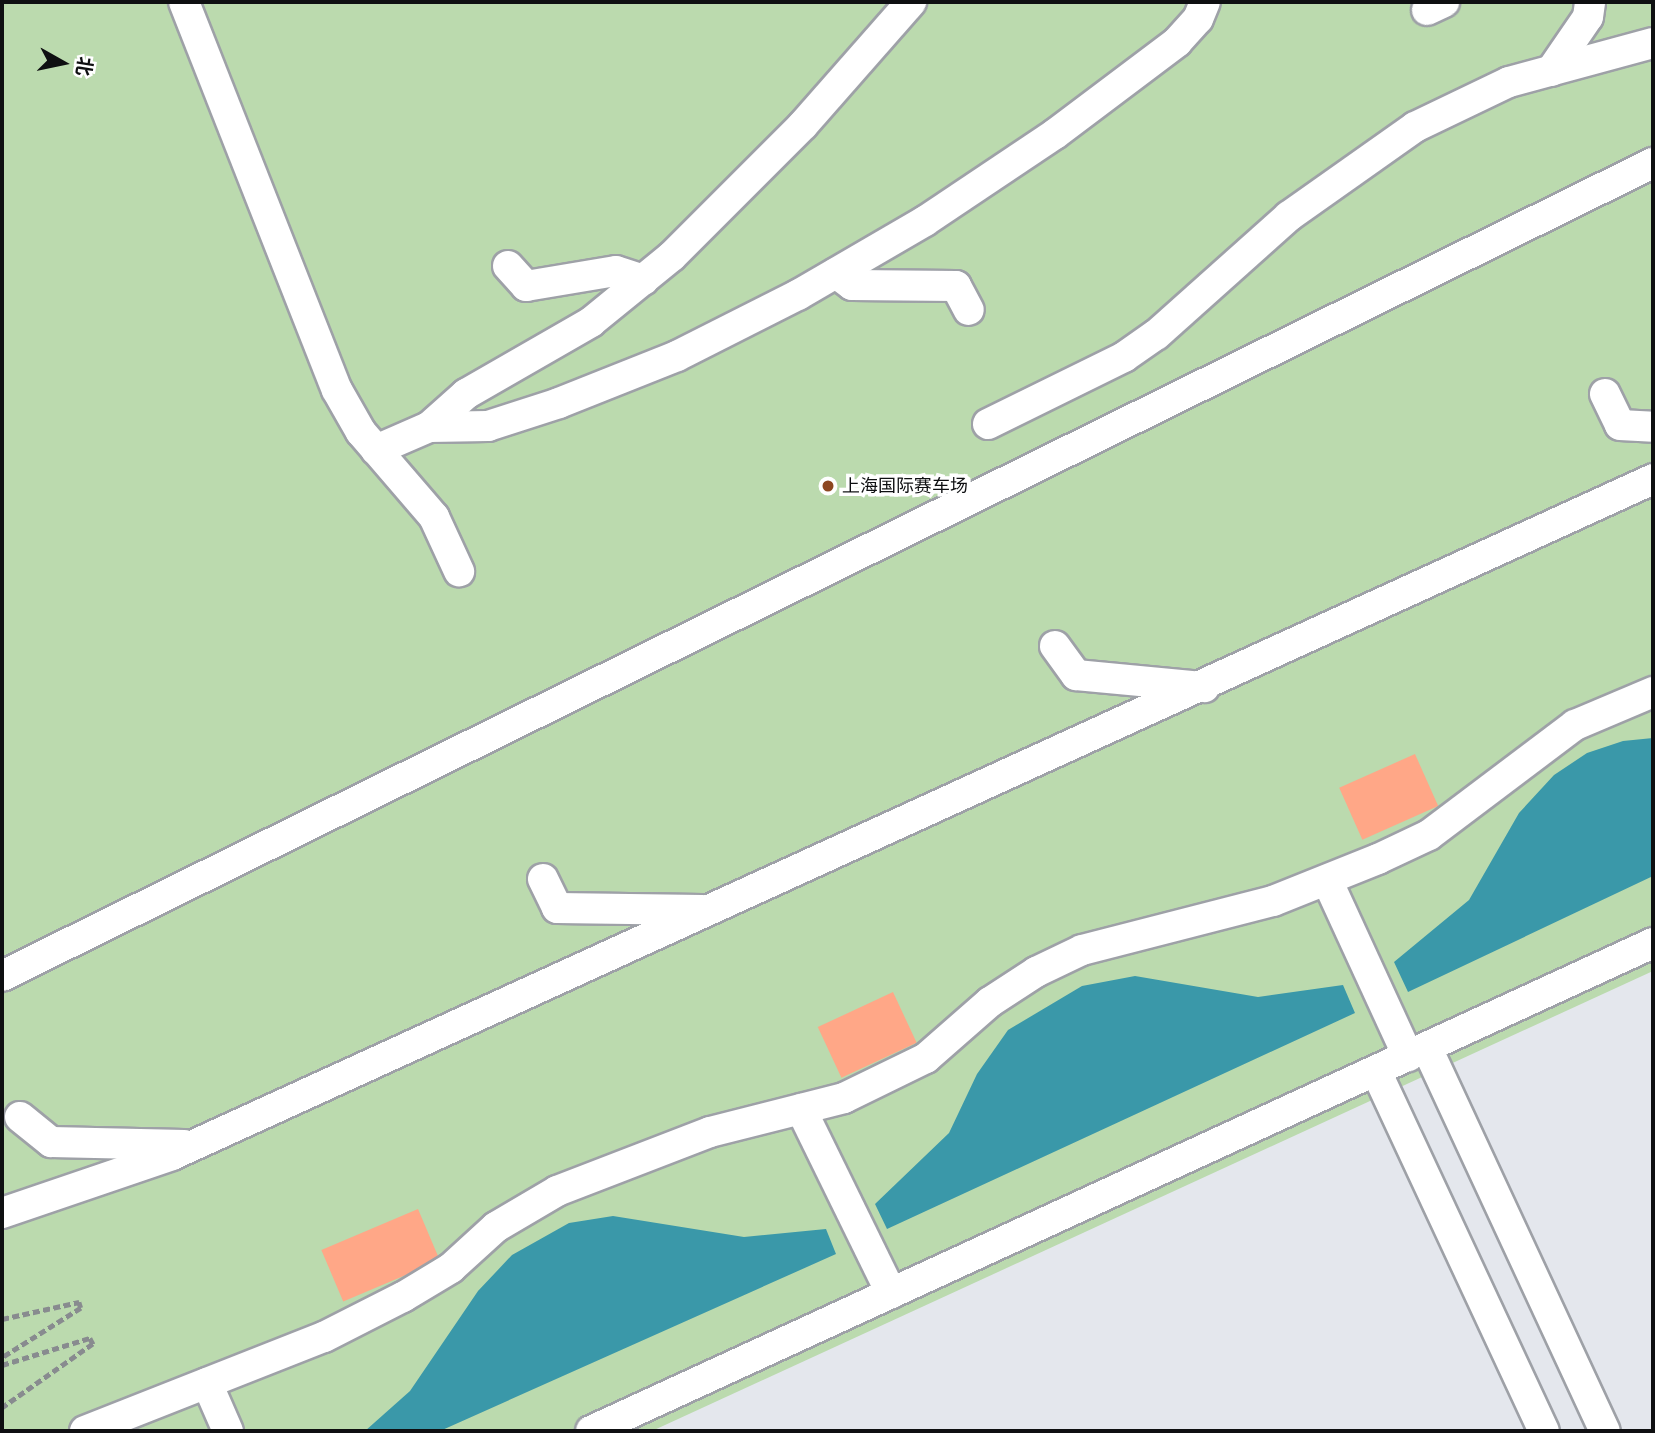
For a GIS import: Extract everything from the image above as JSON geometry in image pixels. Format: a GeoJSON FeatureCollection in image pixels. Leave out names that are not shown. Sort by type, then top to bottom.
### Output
{"type":"FeatureCollection","features":[{"type":"Feature","properties":{"kind":"street"},"geometry":{"type":"LineString","coordinates":[[184,2],[337,390],[376,450],[434,517],[459,571]]}},
{"type":"Feature","properties":{"kind":"street"},"geometry":{"type":"LineString","coordinates":[[376,450],[429,427],[467,394],[562,341],[645,280],[803,125],[911,2]]}},
{"type":"Feature","properties":{"kind":"street"},"geometry":{"type":"LineString","coordinates":[[429,427],[488,426],[559,403],[689,350],[836,272],[925,221],[1055,134],[1177,42],[1198,19],[1205,2]]}},
{"type":"Feature","properties":{"kind":"street"},"geometry":{"type":"LineString","coordinates":[[1551,71],[1588,17],[1590,2]]}},
{"type":"Feature","properties":{"kind":"street"},"geometry":{"type":"LineString","coordinates":[[988,424],[1124,357],[1156,335],[1289,216],[1415,127],[1509,82],[1653,43]]}},
{"type":"Feature","properties":{"kind":"street"},"geometry":{"type":"LineString","coordinates":[[2,976],[1653,163]]}},
{"type":"Feature","properties":{"kind":"street"},"geometry":{"type":"LineString","coordinates":[[508,266],[526,286],[616,271],[645,280]]}},
{"type":"Feature","properties":{"kind":"street"},"geometry":{"type":"LineString","coordinates":[[836,272],[845,282],[861,286],[956,286],[969,310]]}},
{"type":"Feature","properties":{"kind":"street"},"geometry":{"type":"LineString","coordinates":[[1605,394],[1620,425],[1653,427]]}},
{"type":"Feature","properties":{"kind":"street"},"geometry":{"type":"LineString","coordinates":[[2,1213],[195,1145],[1205,687],[1653,479]]}},
{"type":"Feature","properties":{"kind":"street"},"geometry":{"type":"LineString","coordinates":[[1055,646],[1076,675],[1205,687]]}},
{"type":"Feature","properties":{"kind":"street"},"geometry":{"type":"LineString","coordinates":[[85,1431],[324,1337],[403,1297],[450,1268],[496,1227],[557,1191],[710,1132],[844,1098],[926,1058],[990,1002],[1035,972],[1082,950],[1262,905],[1429,835],[1575,725],[1653,692]]}},
{"type":"Feature","properties":{"kind":"street"},"geometry":{"type":"LineString","coordinates":[[543,879],[556,908],[709,910]]}},
{"type":"Feature","properties":{"kind":"street"},"geometry":{"type":"LineString","coordinates":[[1327,880],[1418,1052],[1605,1431]]}},
{"type":"Feature","properties":{"kind":"street"},"geometry":{"type":"LineString","coordinates":[[591,1431],[1653,943]]}},
{"type":"Feature","properties":{"kind":"street"},"geometry":{"type":"LineString","coordinates":[[1376,1071],[1544,1431]]}},
{"type":"Feature","properties":{"kind":"street"},"geometry":{"type":"LineString","coordinates":[[801,1109],[891,1293]]}},
{"type":"Feature","properties":{"kind":"street"},"geometry":{"type":"LineString","coordinates":[[20,1117],[51,1142],[195,1145]]}},
{"type":"Feature","properties":{"kind":"street"},"geometry":{"type":"LineString","coordinates":[[207,1383],[228,1431]]}},
{"type":"Feature","properties":{"kind":"path"},"geometry":{"type":"LineString","coordinates":[[2,1319],[79,1302],[81,1308],[2,1358]]}},
{"type":"Feature","properties":{"kind":"path"},"geometry":{"type":"LineString","coordinates":[[2,1365],[90,1338],[93,1344],[2,1408]]}},
{"type":"Feature","properties":{"kind":"green space","name":"上海国际赛车场"},"geometry":{"type":"Polygon","coordinates":[[[2,2],[1653,2],[1653,971],[652,1431],[2,1431],[2,2]]]}},
{"type":"Feature","properties":{"kind":"water"},"geometry":{"type":"Polygon","coordinates":[[[1653,738],[1653,876],[1408,992],[1394,962],[1469,900],[1519,813],[1554,775],[1587,753],[1623,741],[1653,738]]]}},
{"type":"Feature","properties":{"kind":"water"},"geometry":{"type":"Polygon","coordinates":[[[1135,976],[1258,997],[1343,985],[1355,1013],[887,1229],[875,1204],[949,1133],[977,1074],[1008,1030],[1082,986],[1135,976]]]}},
{"type":"Feature","properties":{"kind":"water"},"geometry":{"type":"Polygon","coordinates":[[[613,1216],[744,1237],[826,1229],[836,1254],[440,1431],[365,1431],[410,1391],[478,1291],[512,1255],[569,1223],[613,1216]]]}},
{"type":"Feature","properties":{"kind":"building"},"geometry":{"type":"Polygon","coordinates":[[[1415,754],[1438,806],[1362,840],[1339,788],[1415,754]]]}},
{"type":"Feature","properties":{"kind":"building"},"geometry":{"type":"Polygon","coordinates":[[[893,992],[917,1043],[841,1078],[818,1027],[893,992]]]}},
{"type":"Feature","properties":{"kind":"building"},"geometry":{"type":"Polygon","coordinates":[[[418,1209],[440,1261],[343,1302],[321,1250],[418,1209]]]}},
{"type":"Feature","properties":{"kind":"place","name":"上海国际赛车场"},"geometry":{"type":"Point","coordinates":[828,486]}}]}
